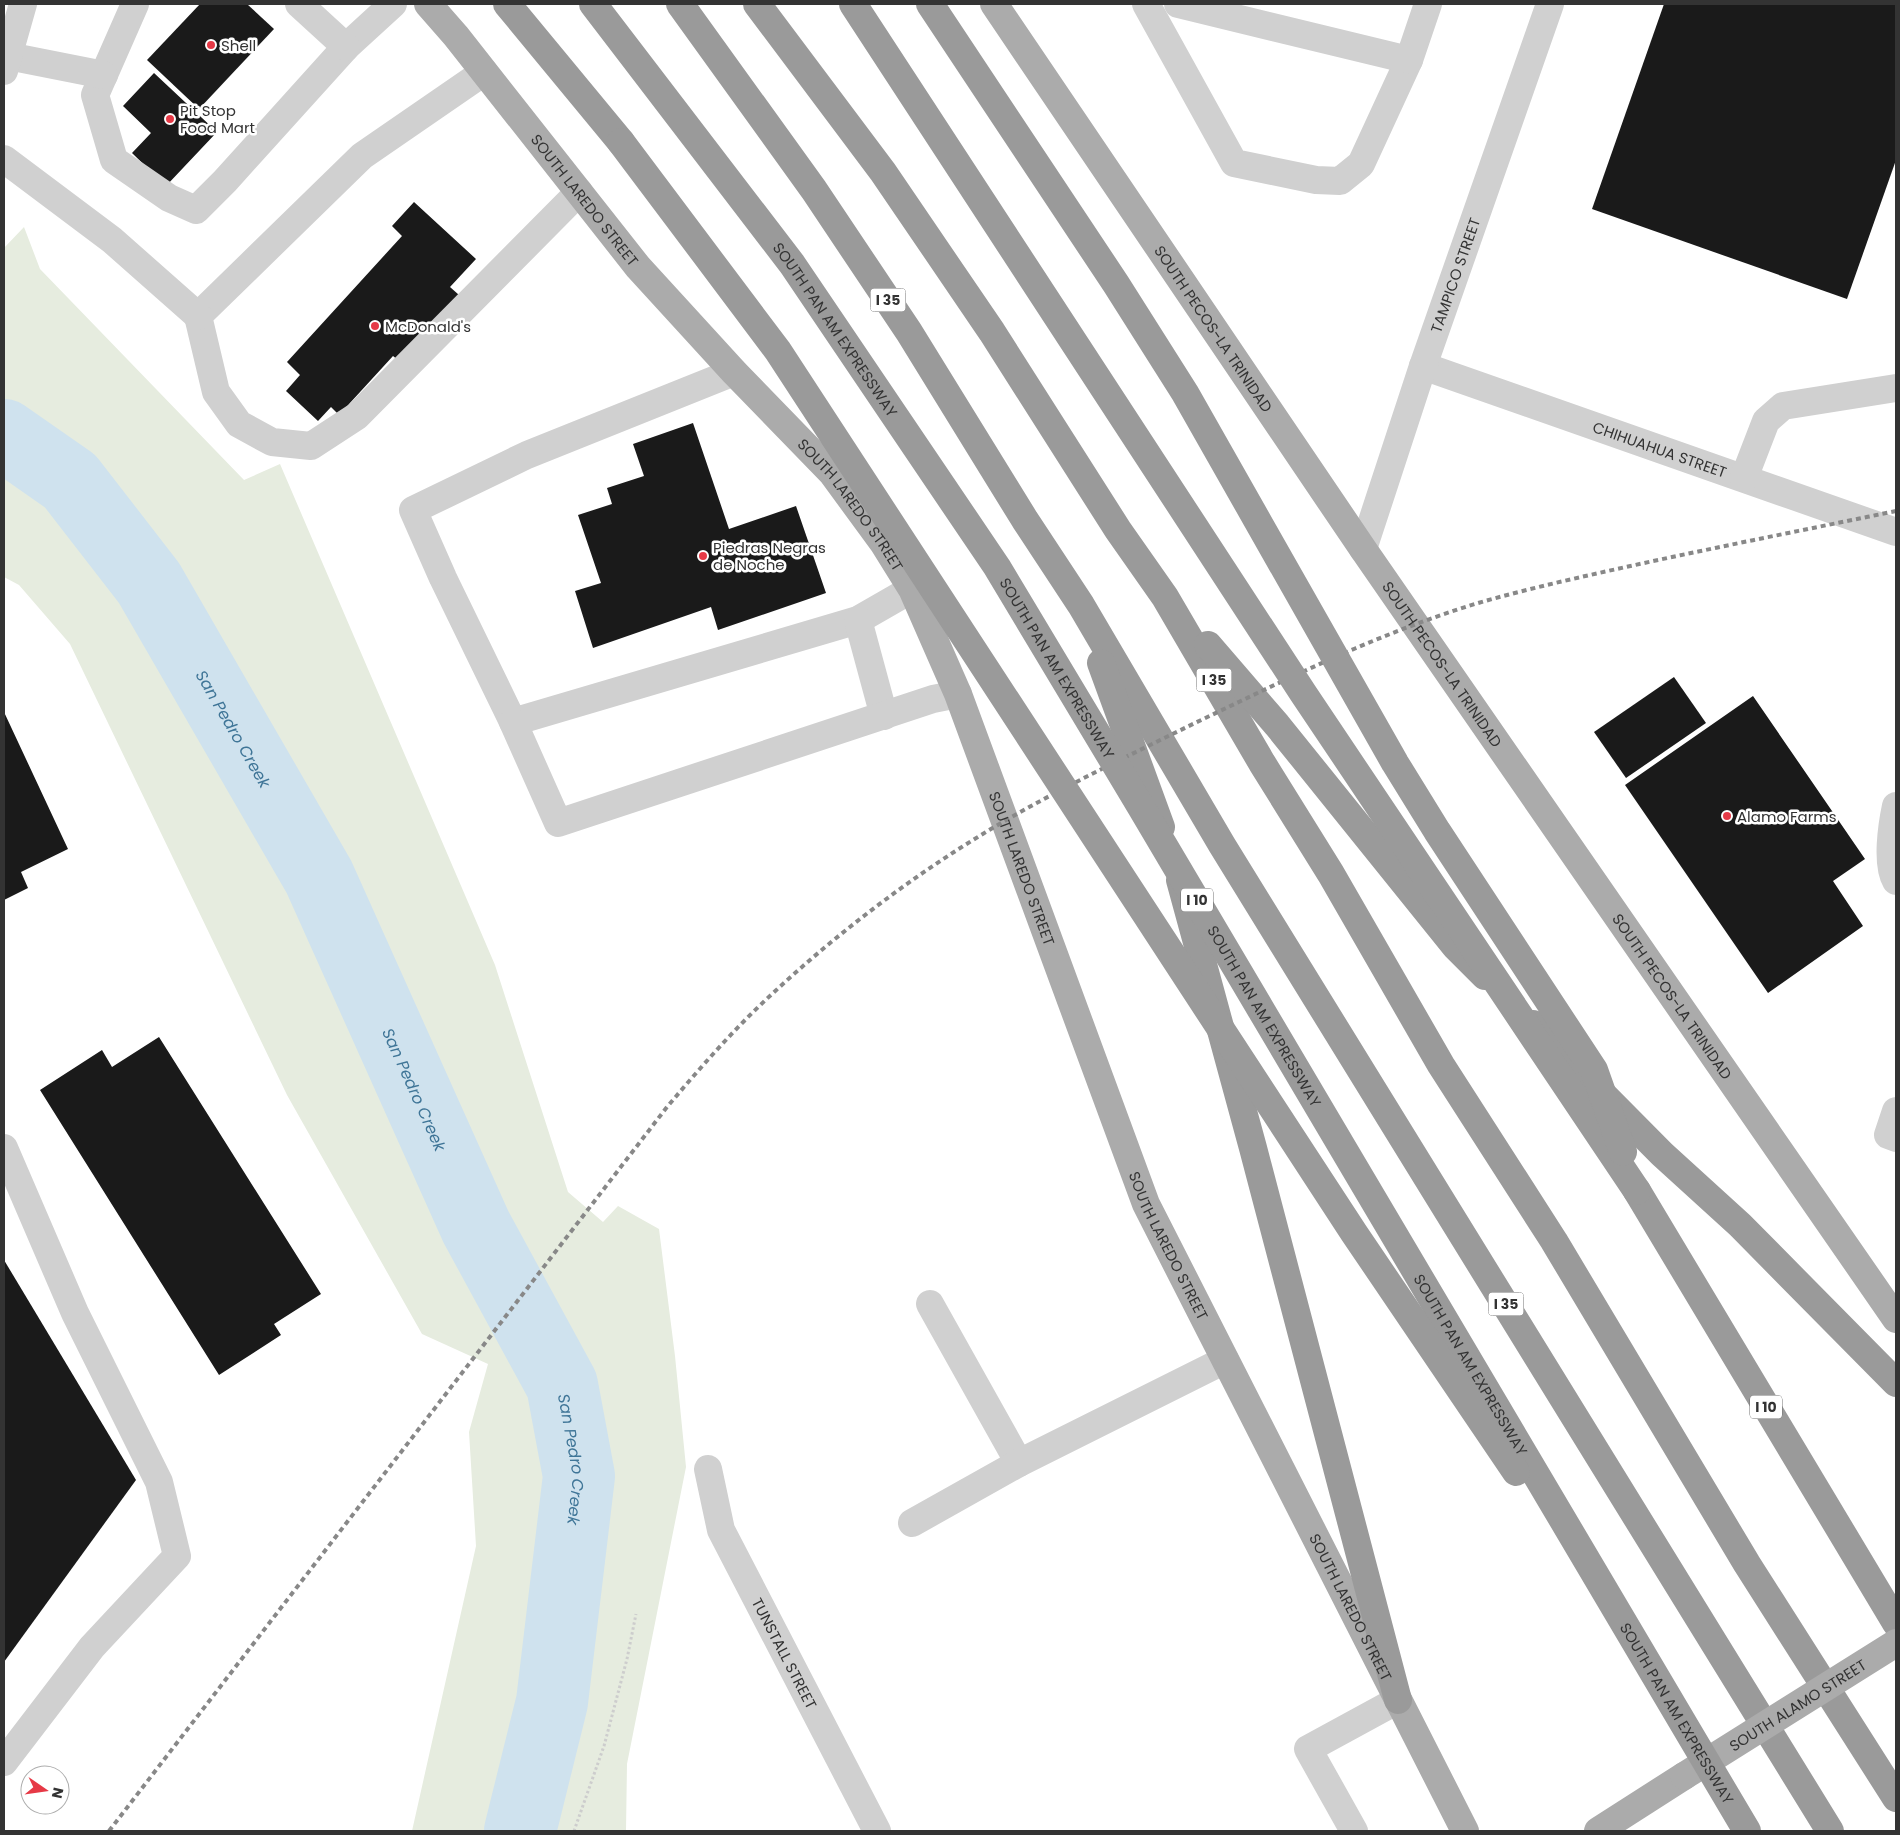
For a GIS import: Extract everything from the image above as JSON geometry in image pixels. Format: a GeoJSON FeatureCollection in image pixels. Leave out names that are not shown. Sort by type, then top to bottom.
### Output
{"type":"FeatureCollection","features":[{"type":"Feature","properties":{"kind":"highway"},"geometry":{"type":"LineString","coordinates":[[507,4],[621,142],[778,351],[1354,1233],[1675,1707]]}},
{"type":"Feature","properties":{"kind":"highway","name":"SOUTH PAN AM EXPRESSWAY"},"geometry":{"type":"LineString","coordinates":[[593,4],[792,264],[997,567],[1141,806],[1748,1831]]}},
{"type":"Feature","properties":{"kind":"highway","name":"I 35"},"geometry":{"type":"LineString","coordinates":[[680,4],[825,205],[909,332],[1080,605],[1222,845],[1830,1831]]}},
{"type":"Feature","properties":{"kind":"highway","name":"I 35"},"geometry":{"type":"LineString","coordinates":[[757,4],[883,172],[992,332],[1118,530],[1165,597],[1262,763],[1331,874],[1441,1065],[1554,1241],[1747,1564],[1896,1798]]}},
{"type":"Feature","properties":{"kind":"highway","name":"I 10"},"geometry":{"type":"LineString","coordinates":[[853,4],[1303,693],[1637,1191],[1896,1623]]}},
{"type":"Feature","properties":{"kind":"highway"},"geometry":{"type":"LineString","coordinates":[[930,4],[1116,284],[1185,392],[1395,763],[1431,823],[1594,1070],[1637,1191]]}},
{"type":"Feature","properties":{"kind":"highway"},"geometry":{"type":"LineString","coordinates":[[1165,597],[1277,725],[1455,946],[1662,1154],[1740,1225],[1896,1384]]}},
{"type":"Feature","properties":{"kind":"highway"},"geometry":{"type":"LineString","coordinates":[[1080,605],[1179,876],[1254,1148],[1398,1700]]}},
{"type":"Feature","properties":{"kind":"main road","name":"SOUTH LAREDO STREET"},"geometry":{"type":"LineString","coordinates":[[428,4],[638,268],[734,372],[832,473],[884,544],[912,589],[958,694],[1146,1204],[1466,1831]]}},
{"type":"Feature","properties":{"kind":"main road","name":"SOUTH PECOS-LA TRINIDAD"},"geometry":{"type":"LineString","coordinates":[[994,4],[1363,549],[1896,1319]]}},
{"type":"Feature","properties":{"kind":"main road","name":"SOUTH ALAMO STREET"},"geometry":{"type":"LineString","coordinates":[[1598,1831],[1896,1644]]}},
{"type":"Feature","properties":{"kind":"street"},"geometry":{"type":"LineString","coordinates":[[135,4],[95,95],[114,160],[169,198],[196,210],[225,181],[346,47],[393,4]]}},
{"type":"Feature","properties":{"kind":"street"},"geometry":{"type":"LineString","coordinates":[[299,4],[346,47]]}},
{"type":"Feature","properties":{"kind":"street"},"geometry":{"type":"LineString","coordinates":[[1146,4],[1234,162],[1316,180],[1340,181],[1361,164],[1409,60],[1428,4]]}},
{"type":"Feature","properties":{"kind":"street"},"geometry":{"type":"LineString","coordinates":[[1178,4],[1409,60]]}},
{"type":"Feature","properties":{"kind":"street","name":"TAMPICO STREET"},"geometry":{"type":"LineString","coordinates":[[1363,549],[1423,366],[1550,4]]}},
{"type":"Feature","properties":{"kind":"street"},"geometry":{"type":"LineString","coordinates":[[15,11],[6,63],[104,75]]}},
{"type":"Feature","properties":{"kind":"street"},"geometry":{"type":"LineString","coordinates":[[198,316],[362,156],[484,72]]}},
{"type":"Feature","properties":{"kind":"street"},"geometry":{"type":"LineString","coordinates":[[4,159],[112,240],[198,316],[216,392],[239,424],[272,442],[311,446],[357,416],[579,192]]}},
{"type":"Feature","properties":{"kind":"street","name":"CHIHUAHUA STREET"},"geometry":{"type":"LineString","coordinates":[[1423,366],[1896,532]]}},
{"type":"Feature","properties":{"kind":"street"},"geometry":{"type":"LineString","coordinates":[[734,372],[527,455],[413,510],[443,578],[513,722],[558,823],[933,700],[958,694]]}},
{"type":"Feature","properties":{"kind":"street"},"geometry":{"type":"LineString","coordinates":[[1744,478],[1766,421],[1783,406],[1896,388]]}},
{"type":"Feature","properties":{"kind":"street"},"geometry":{"type":"LineString","coordinates":[[513,722],[858,620],[912,589]]}},
{"type":"Feature","properties":{"kind":"street"},"geometry":{"type":"LineString","coordinates":[[858,620],[884,716]]}},
{"type":"Feature","properties":{"kind":"street"},"geometry":{"type":"LineString","coordinates":[[1896,806],[1892,828],[1892,874],[1896,881]]}},
{"type":"Feature","properties":{"kind":"street"},"geometry":{"type":"LineString","coordinates":[[4,1148],[75,1313],[159,1482],[177,1556],[92,1647],[4,1762]]}},
{"type":"Feature","properties":{"kind":"street"},"geometry":{"type":"LineString","coordinates":[[930,1304],[1019,1463]]}},
{"type":"Feature","properties":{"kind":"street"},"geometry":{"type":"LineString","coordinates":[[912,1523],[1019,1463],[1225,1360]]}},
{"type":"Feature","properties":{"kind":"street","name":"TUNSTALL STREET"},"geometry":{"type":"LineString","coordinates":[[708,1469],[721,1530],[878,1831]]}},
{"type":"Feature","properties":{"kind":"street"},"geometry":{"type":"LineString","coordinates":[[1354,1831],[1308,1749],[1398,1700]]}},
{"type":"Feature","properties":{"kind":"path"},"geometry":{"type":"LineString","coordinates":[[574,1831],[604,1746],[627,1659],[636,1614]]}},
{"type":"Feature","properties":{"kind":"shaded area"},"geometry":{"type":"Polygon","coordinates":[[[24,227],[40,269],[244,480],[280,464],[495,965],[568,1192],[603,1222],[618,1206],[659,1229],[675,1356],[686,1467],[627,1764],[626,1831],[412,1831],[476,1546],[469,1432],[488,1364],[422,1334],[287,1095],[70,644],[19,585],[4,577],[4,248],[24,227]]]}},
{"type":"Feature","properties":{"kind":"building","name":"Shell"},"geometry":{"type":"Polygon","coordinates":[[[200,4],[247,4],[274,29],[199,109],[147,60],[200,4]]]}},
{"type":"Feature","properties":{"kind":"building"},"geometry":{"type":"Polygon","coordinates":[[[1664,4],[1896,4],[1896,160],[1847,299],[1592,209],[1664,4]]]}},
{"type":"Feature","properties":{"kind":"building","name":"Pit Stop Food Mart"},"geometry":{"type":"Polygon","coordinates":[[[154,73],[217,132],[166,186],[132,153],[151,133],[123,106],[154,73]]]}},
{"type":"Feature","properties":{"kind":"building","name":"McDonald's"},"geometry":{"type":"Polygon","coordinates":[[[414,202],[476,259],[450,287],[459,295],[398,360],[393,356],[339,415],[331,407],[318,421],[286,391],[300,375],[287,362],[402,236],[392,226],[414,202]]]}},
{"type":"Feature","properties":{"kind":"building","name":"Piedras Negras de Noche"},"geometry":{"type":"Polygon","coordinates":[[[693,423],[729,529],[796,506],[826,593],[718,630],[711,607],[593,648],[575,591],[601,583],[578,515],[612,504],[607,488],[644,476],[633,444],[693,423]]]}},
{"type":"Feature","properties":{"kind":"building"},"geometry":{"type":"Polygon","coordinates":[[[1674,677],[1706,723],[1626,778],[1594,732],[1674,677]]]}},
{"type":"Feature","properties":{"kind":"building"},"geometry":{"type":"Polygon","coordinates":[[[1753,696],[1865,859],[1833,881],[1863,926],[1768,993],[1625,785],[1753,696]]]}},
{"type":"Feature","properties":{"kind":"building"},"geometry":{"type":"Polygon","coordinates":[[[4,712],[68,849],[21,872],[28,888],[4,900],[4,712]]]}},
{"type":"Feature","properties":{"kind":"building"},"geometry":{"type":"Polygon","coordinates":[[[159,1037],[321,1294],[274,1324],[281,1335],[219,1375],[40,1090],[102,1050],[112,1067],[159,1037]]]}},
{"type":"Feature","properties":{"kind":"building"},"geometry":{"type":"Polygon","coordinates":[[[4,1260],[136,1480],[4,1662],[4,1260]]]}},
{"type":"Feature","properties":{"kind":"waterway","name":"San Pedro Creek"},"geometry":{"type":"LineString","coordinates":[[4,435],[70,481],[149,583],[319,877],[476,1227],[562,1385],[579,1476],[552,1702],[520,1831]]}},
{"type":"Feature","properties":{"kind":"railway"},"geometry":{"type":"LineString","coordinates":[[109,1831],[667,1107],[758,1007],[827,946],[885,900],[976,838],[1077,781],[1302,672],[1410,626],[1485,601],[1560,582],[1896,511]]}},
{"type":"Feature","properties":{"kind":"place","name":"Shell"},"geometry":{"type":"Point","coordinates":[211,45]}},
{"type":"Feature","properties":{"kind":"place","name":"Pit Stop Food Mart"},"geometry":{"type":"Point","coordinates":[170,119]}},
{"type":"Feature","properties":{"kind":"place","name":"McDonald's"},"geometry":{"type":"Point","coordinates":[375,326]}},
{"type":"Feature","properties":{"kind":"place","name":"Piedras Negras de Noche"},"geometry":{"type":"Point","coordinates":[703,556]}},
{"type":"Feature","properties":{"kind":"place","name":"Alamo Farms"},"geometry":{"type":"Point","coordinates":[1727,816]}}]}
